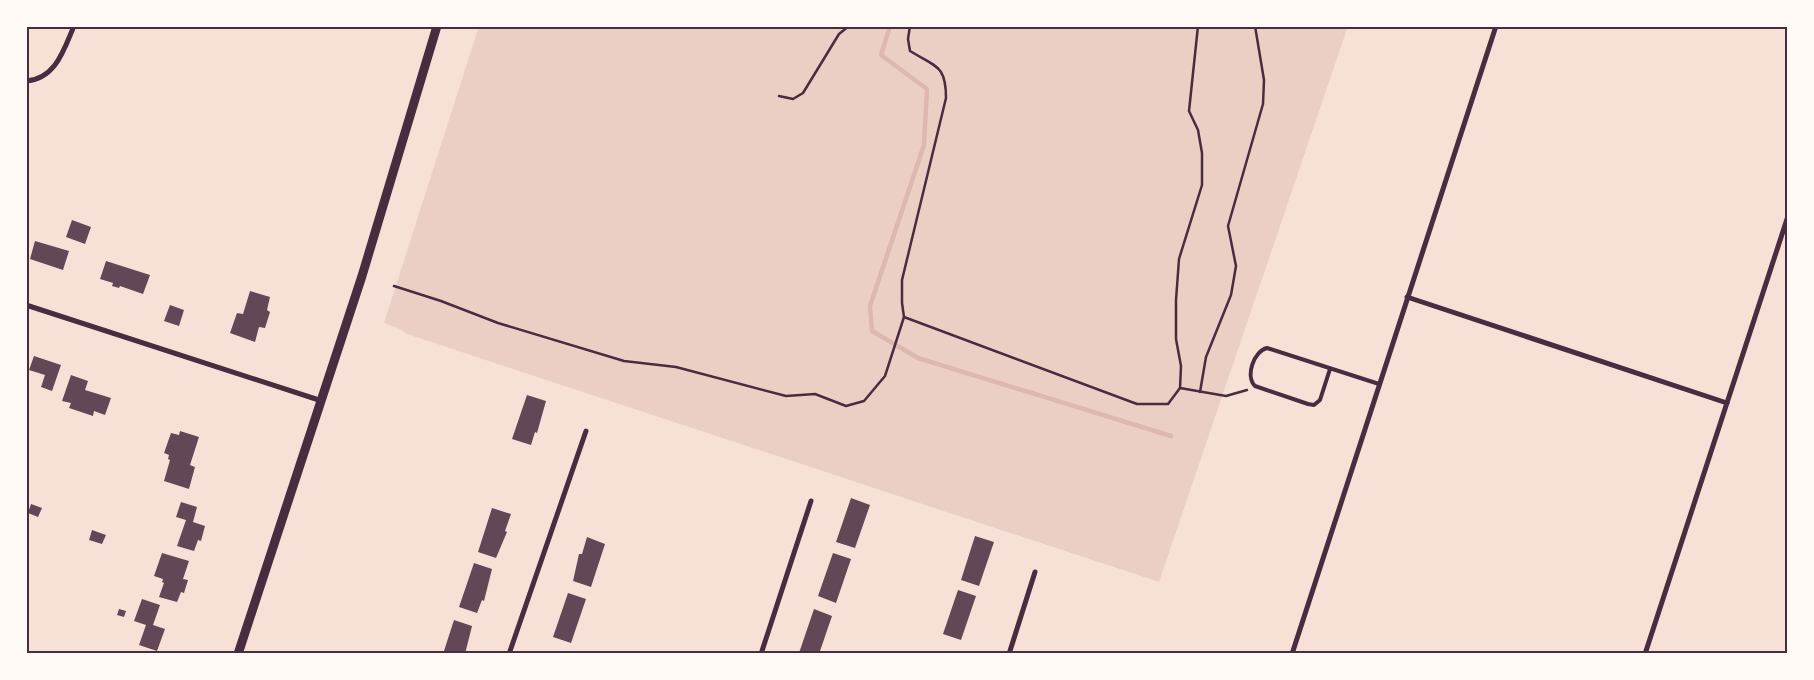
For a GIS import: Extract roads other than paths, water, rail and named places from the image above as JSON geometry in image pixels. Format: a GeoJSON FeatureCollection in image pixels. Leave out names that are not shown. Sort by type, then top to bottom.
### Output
{"type":"FeatureCollection","features":[{"type":"Feature","properties":{"kind":"street"},"geometry":{"type":"LineString","coordinates":[[26,81],[41,77],[55,66],[74,26]]}},
{"type":"Feature","properties":{"kind":"street"},"geometry":{"type":"LineString","coordinates":[[238,654],[362,276],[437,26]]}},
{"type":"Feature","properties":{"kind":"street"},"geometry":{"type":"LineString","coordinates":[[1292,654],[1496,26]]}},
{"type":"Feature","properties":{"kind":"street"},"geometry":{"type":"LineString","coordinates":[[1645,654],[1788,216]]}},
{"type":"Feature","properties":{"kind":"street"},"geometry":{"type":"LineString","coordinates":[[1407,297],[1727,402]]}},
{"type":"Feature","properties":{"kind":"street"},"geometry":{"type":"LineString","coordinates":[[26,305],[322,401]]}},
{"type":"Feature","properties":{"kind":"street"},"geometry":{"type":"LineString","coordinates":[[509,654],[586,431]]}},
{"type":"Feature","properties":{"kind":"street"},"geometry":{"type":"LineString","coordinates":[[761,654],[811,500]]}},
{"type":"Feature","properties":{"kind":"street"},"geometry":{"type":"LineString","coordinates":[[1008,654],[1035,572]]}},
{"type":"Feature","properties":{"kind":"lane"},"geometry":{"type":"LineString","coordinates":[[1330,369],[1320,400],[1314,405],[1255,386],[1251,382],[1250,375],[1256,354],[1267,348],[1379,384]]}},
{"type":"Feature","properties":{"kind":"waterway"},"geometry":{"type":"LineString","coordinates":[[890,26],[881,55],[927,89],[924,145],[870,306],[872,331],[918,358],[1171,436]]}}]}
